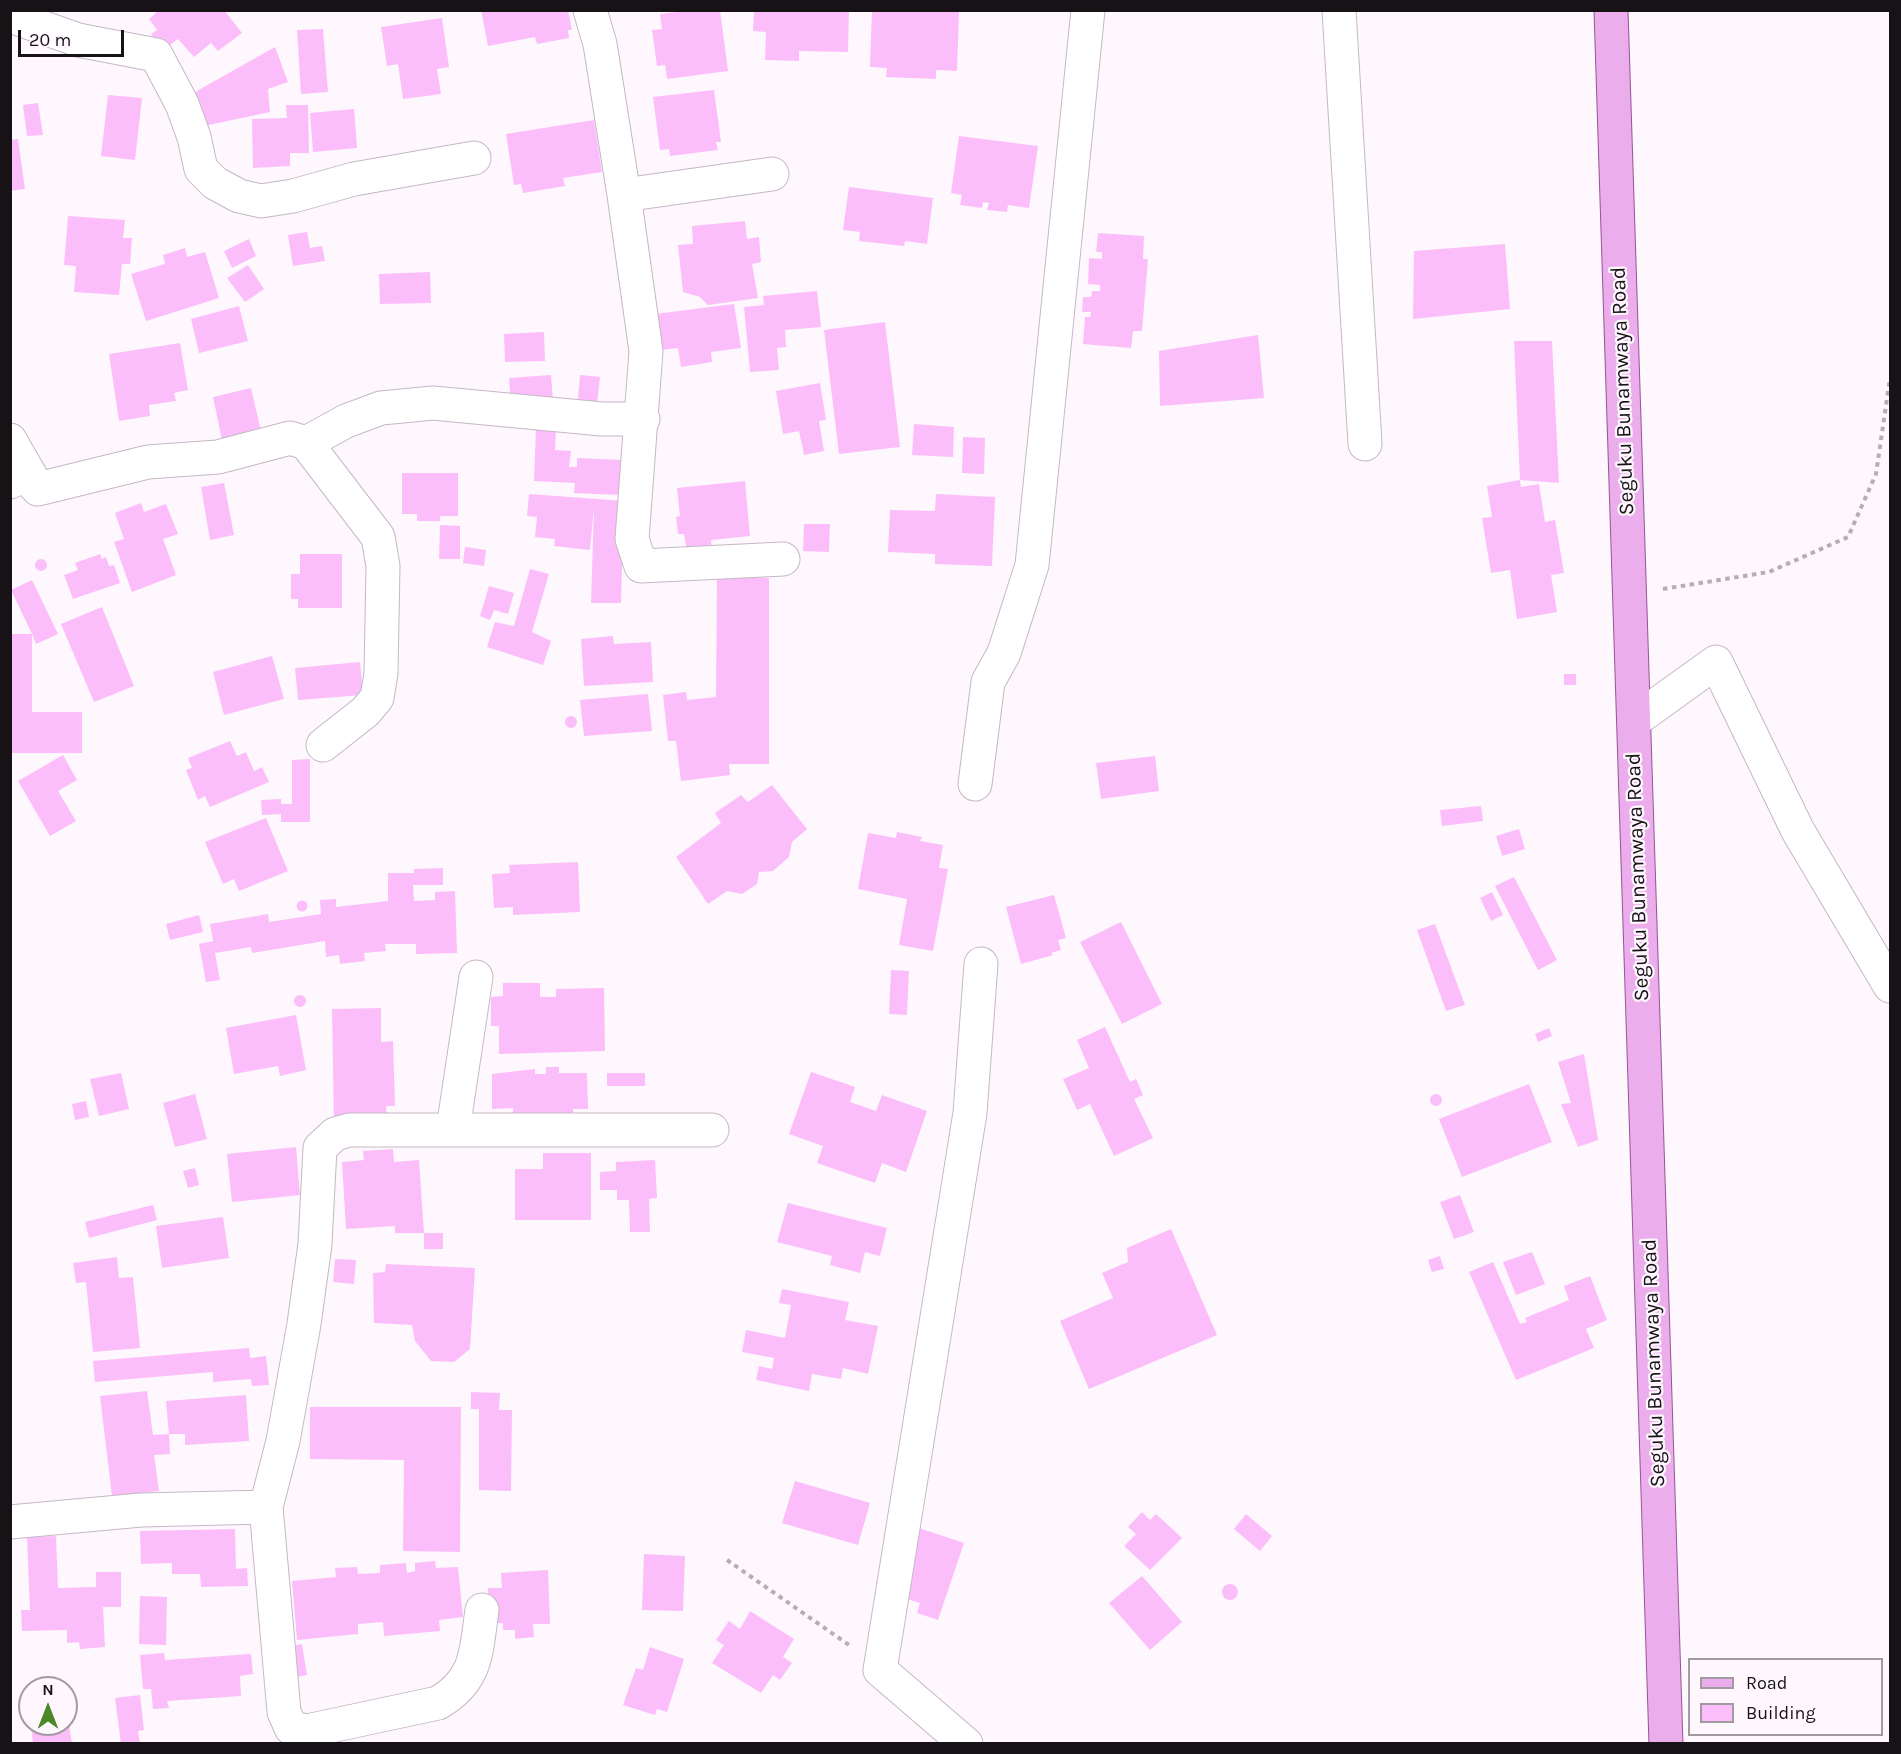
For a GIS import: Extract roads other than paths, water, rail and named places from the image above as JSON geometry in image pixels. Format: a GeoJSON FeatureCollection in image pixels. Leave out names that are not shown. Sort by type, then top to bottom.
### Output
{"type":"FeatureCollection","features":[{"type":"Feature","properties":{"kind":"main road","name":"Seguku Bunamwaya Road"},"geometry":{"type":"LineString","coordinates":[[1611,10],[1666,1743]]}},
{"type":"Feature","properties":{"kind":"street"},"geometry":{"type":"LineString","coordinates":[[590,10],[600,45],[646,351],[643,419],[632,538],[640,566],[783,559]]}},
{"type":"Feature","properties":{"kind":"street"},"geometry":{"type":"LineString","coordinates":[[975,784],[988,682],[1004,653],[1032,565],[1088,10]]}},
{"type":"Feature","properties":{"kind":"street"},"geometry":{"type":"LineString","coordinates":[[1339,10],[1365,444]]}},
{"type":"Feature","properties":{"kind":"street"},"geometry":{"type":"LineString","coordinates":[[16,15],[78,40],[156,54],[182,104],[194,137],[201,169],[215,183],[239,196],[261,201],[292,196],[354,179],[474,158]]}},
{"type":"Feature","properties":{"kind":"street"},"geometry":{"type":"LineString","coordinates":[[624,195],[772,174]]}},
{"type":"Feature","properties":{"kind":"street"},"geometry":{"type":"LineString","coordinates":[[306,443],[346,421],[381,408],[433,403],[591,418],[643,419]]}},
{"type":"Feature","properties":{"kind":"street"},"geometry":{"type":"LineString","coordinates":[[10,440],[24,485],[148,462],[218,457],[290,438],[306,443],[378,537],[383,566],[381,673],[377,698],[366,712],[323,745]]}},
{"type":"Feature","properties":{"kind":"street"},"geometry":{"type":"LineString","coordinates":[[1634,721],[1716,662],[1798,831],[1890,986]]}},
{"type":"Feature","properties":{"kind":"street"},"geometry":{"type":"LineString","coordinates":[[966,1743],[880,1670],[970,1113],[981,964]]}},
{"type":"Feature","properties":{"kind":"street"},"geometry":{"type":"LineString","coordinates":[[453,1129],[476,977]]}},
{"type":"Feature","properties":{"kind":"street"},"geometry":{"type":"LineString","coordinates":[[482,1610],[473,1670],[456,1693],[438,1703],[307,1731],[291,1728],[284,1712],[266,1507],[283,1441],[304,1324],[315,1244],[320,1148],[335,1134],[349,1130],[712,1130]]}},
{"type":"Feature","properties":{"kind":"street"},"geometry":{"type":"LineString","coordinates":[[10,1522],[141,1510],[266,1507]]}}]}
